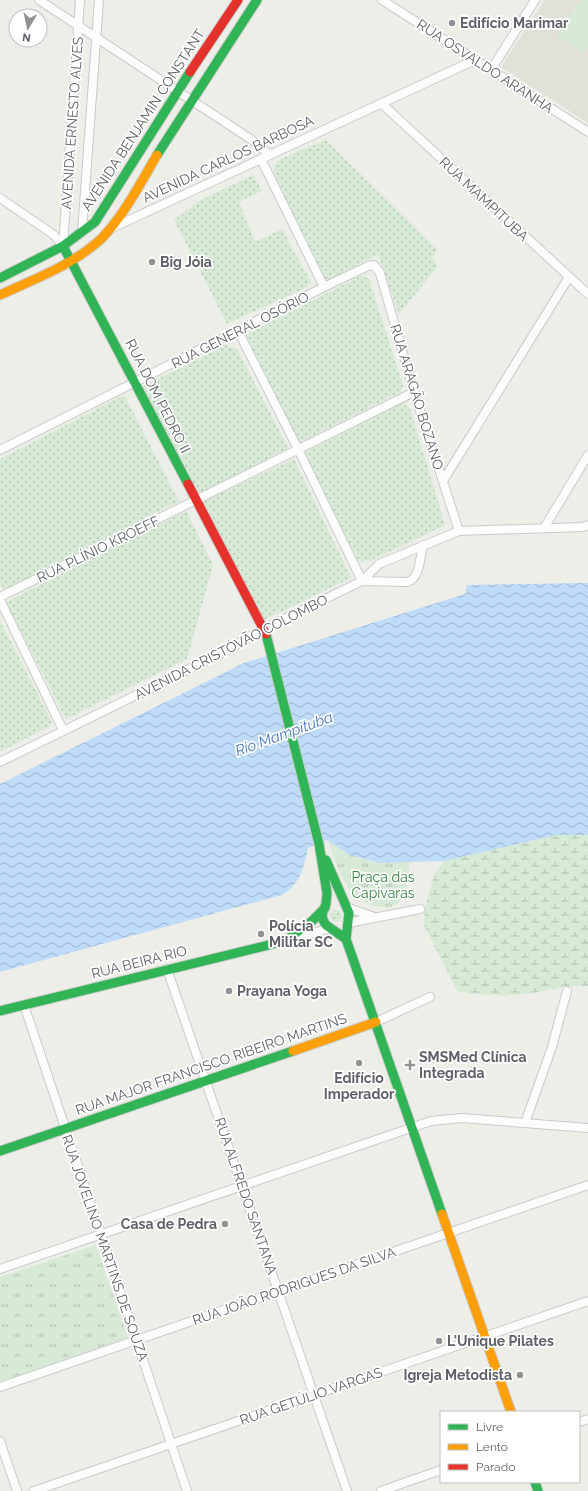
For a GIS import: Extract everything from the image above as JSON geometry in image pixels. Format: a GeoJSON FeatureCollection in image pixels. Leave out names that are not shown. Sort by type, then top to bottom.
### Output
{"type":"FeatureCollection","features":[{"type":"Feature","properties":{"kind":"main road","name":"AVENIDA BENJAMIN CONSTANT"},"geometry":{"type":"LineString","coordinates":[[67,252],[82,232],[97,220],[178,90],[238,0]]}},
{"type":"Feature","properties":{"kind":"main road"},"geometry":{"type":"LineString","coordinates":[[111,228],[257,0]]}},
{"type":"Feature","properties":{"kind":"main road"},"geometry":{"type":"LineString","coordinates":[[67,252],[95,232],[100,226],[105,213],[144,155],[147,140]]}},
{"type":"Feature","properties":{"kind":"main road","name":"AVENIDA CARLOS BARBOSA"},"geometry":{"type":"LineString","coordinates":[[0,278],[67,252],[99,242],[111,228]]}},
{"type":"Feature","properties":{"kind":"main road","name":"AVENIDA CARLOS BARBOSA"},"geometry":{"type":"LineString","coordinates":[[0,295],[67,252]]}},
{"type":"Feature","properties":{"kind":"main road","name":"RUA DOM PEDRO II"},"geometry":{"type":"LineString","coordinates":[[67,252],[268,640],[269,649],[319,844]]}},
{"type":"Feature","properties":{"kind":"main road"},"geometry":{"type":"LineString","coordinates":[[319,844],[349,913],[346,939],[511,1411]]}},
{"type":"Feature","properties":{"kind":"main road"},"geometry":{"type":"LineString","coordinates":[[319,844],[327,893],[323,920],[346,939]]}},
{"type":"Feature","properties":{"kind":"main road"},"geometry":{"type":"LineString","coordinates":[[325,907],[330,903],[336,902],[346,907]]}},
{"type":"Feature","properties":{"kind":"main road","name":"RUA BEIRA RIO"},"geometry":{"type":"LineString","coordinates":[[0,1011],[285,941],[312,921],[325,907]]}},
{"type":"Feature","properties":{"kind":"main road","name":"RUA BEIRA RIO"},"geometry":{"type":"LineString","coordinates":[[331,928],[339,929],[348,923]]}},
{"type":"Feature","properties":{"kind":"main road","name":"RUA MAJOR FRANCISCO RIBEIRO MARTINS"},"geometry":{"type":"LineString","coordinates":[[0,1151],[376,1022]]}},
{"type":"Feature","properties":{"kind":"street"},"geometry":{"type":"LineString","coordinates":[[39,0],[178,90],[252,140],[270,155]]}},
{"type":"Feature","properties":{"kind":"street","name":"AVENIDA ERNESTO ALVES"},"geometry":{"type":"LineString","coordinates":[[67,252],[80,0]]}},
{"type":"Feature","properties":{"kind":"street","name":"AVENIDA ERNESTO ALVES"},"geometry":{"type":"LineString","coordinates":[[82,232],[98,38],[99,0]]}},
{"type":"Feature","properties":{"kind":"street","name":"RUA OSVALDO ARANHA"},"geometry":{"type":"LineString","coordinates":[[382,0],[588,132]]}},
{"type":"Feature","properties":{"kind":"street"},"geometry":{"type":"LineString","coordinates":[[491,70],[535,0]]}},
{"type":"Feature","properties":{"kind":"street","name":"AVENIDA CARLOS BARBOSA"},"geometry":{"type":"LineString","coordinates":[[111,228],[475,60]]}},
{"type":"Feature","properties":{"kind":"street","name":"RUA MAMPITUBA"},"geometry":{"type":"LineString","coordinates":[[381,103],[588,294]]}},
{"type":"Feature","properties":{"kind":"street"},"geometry":{"type":"LineString","coordinates":[[261,159],[324,287]]}},
{"type":"Feature","properties":{"kind":"street","name":"RUA DOM PEDRO II"},"geometry":{"type":"LineString","coordinates":[[0,198],[54,235],[67,252]]}},
{"type":"Feature","properties":{"kind":"street","name":"RUA GENERAL OSÓRIO"},"geometry":{"type":"LineString","coordinates":[[0,450],[324,287],[368,266],[374,265]]}},
{"type":"Feature","properties":{"kind":"street","name":"RUA ARAGÃO BOZANO"},"geometry":{"type":"LineString","coordinates":[[374,265],[380,273],[414,392],[459,531]]}},
{"type":"Feature","properties":{"kind":"street"},"geometry":{"type":"LineString","coordinates":[[443,481],[569,277]]}},
{"type":"Feature","properties":{"kind":"street"},"geometry":{"type":"LineString","coordinates":[[238,331],[298,449],[362,581],[412,581],[416,576],[422,545]]}},
{"type":"Feature","properties":{"kind":"street","name":"RUA PLÍNIO KROEFF"},"geometry":{"type":"LineString","coordinates":[[0,599],[414,392]]}},
{"type":"Feature","properties":{"kind":"street"},"geometry":{"type":"LineString","coordinates":[[544,528],[588,455]]}},
{"type":"Feature","properties":{"kind":"street","name":"AVENIDA CRISTÓVÃO COLOMBO"},"geometry":{"type":"LineString","coordinates":[[0,762],[224,652],[263,629],[362,581],[379,564],[422,545],[459,531],[582,527],[588,525]]}},
{"type":"Feature","properties":{"kind":"street"},"geometry":{"type":"LineString","coordinates":[[0,599],[63,730]]}},
{"type":"Feature","properties":{"kind":"street"},"geometry":{"type":"LineString","coordinates":[[346,907],[375,918]]}},
{"type":"Feature","properties":{"kind":"street","name":"RUA BEIRA RIO"},"geometry":{"type":"LineString","coordinates":[[348,923],[420,909]]}},
{"type":"Feature","properties":{"kind":"street","name":"RUA BEIRA RIO"},"geometry":{"type":"LineString","coordinates":[[285,941],[331,928]]}},
{"type":"Feature","properties":{"kind":"street","name":"RUA ALFREDO SANTANA"},"geometry":{"type":"LineString","coordinates":[[167,969],[347,1491]]}},
{"type":"Feature","properties":{"kind":"street"},"geometry":{"type":"LineString","coordinates":[[526,1123],[552,1047],[567,991]]}},
{"type":"Feature","properties":{"kind":"street","name":"RUA MAJOR FRANCISCO RIBEIRO MARTINS"},"geometry":{"type":"LineString","coordinates":[[376,1022],[430,997]]}},
{"type":"Feature","properties":{"kind":"street","name":"RUA JOVELINO MARTINS DE SOUZA"},"geometry":{"type":"LineString","coordinates":[[24,1005],[64,1129],[187,1491]]}},
{"type":"Feature","properties":{"kind":"street"},"geometry":{"type":"LineString","coordinates":[[0,1269],[431,1122],[451,1118],[588,1128]]}},
{"type":"Feature","properties":{"kind":"street","name":"RUA JOÃO RODRIGUES DA SILVA"},"geometry":{"type":"LineString","coordinates":[[0,1387],[588,1185]]}},
{"type":"Feature","properties":{"kind":"street","name":"RUA GETÚLIO VARGAS"},"geometry":{"type":"LineString","coordinates":[[34,1491],[588,1301]]}},
{"type":"Feature","properties":{"kind":"street"},"geometry":{"type":"LineString","coordinates":[[0,1441],[17,1491]]}},
{"type":"Feature","properties":{"kind":"street"},"geometry":{"type":"LineString","coordinates":[[381,1491],[440,1470]]}},
{"type":"Feature","properties":{"kind":"shaded area"},"geometry":{"type":"Polygon","coordinates":[[[545,0],[588,0],[588,123],[501,67],[545,0]]]}},
{"type":"Feature","properties":{"kind":"green space"},"geometry":{"type":"Polygon","coordinates":[[[580,0],[588,0],[588,46],[583,52],[557,35],[580,0]]]}},
{"type":"Feature","properties":{"kind":"green space"},"geometry":{"type":"Polygon","coordinates":[[[326,140],[437,249],[432,259],[438,266],[399,314],[378,254],[328,280],[320,277],[275,174],[274,165],[280,159],[326,140]]]}},
{"type":"Feature","properties":{"kind":"green space"},"geometry":{"type":"Polygon","coordinates":[[[253,175],[262,191],[239,202],[255,242],[282,229],[311,282],[305,288],[227,324],[174,220],[199,201],[253,175]]]}},
{"type":"Feature","properties":{"kind":"green space"},"geometry":{"type":"Polygon","coordinates":[[[362,275],[369,279],[403,385],[400,392],[299,443],[245,335],[362,275]]]}},
{"type":"Feature","properties":{"kind":"green space"},"geometry":{"type":"Polygon","coordinates":[[[225,345],[237,349],[288,448],[198,495],[142,387],[225,345]]]}},
{"type":"Feature","properties":{"kind":"green space"},"geometry":{"type":"Polygon","coordinates":[[[124,395],[179,501],[4,590],[0,583],[0,459],[124,395]]]}},
{"type":"Feature","properties":{"kind":"green space"},"geometry":{"type":"Polygon","coordinates":[[[403,403],[410,409],[445,525],[370,561],[359,562],[304,453],[403,403]]]}},
{"type":"Feature","properties":{"kind":"green space"},"geometry":{"type":"Polygon","coordinates":[[[294,459],[351,578],[260,622],[202,502],[294,459]]]}},
{"type":"Feature","properties":{"kind":"green space"},"geometry":{"type":"Polygon","coordinates":[[[186,511],[213,565],[187,659],[66,719],[6,602],[186,511]]]}},
{"type":"Feature","properties":{"kind":"green space"},"geometry":{"type":"Polygon","coordinates":[[[0,621],[53,724],[0,752],[0,621]]]}},
{"type":"Feature","properties":{"kind":"green space"},"geometry":{"type":"Polygon","coordinates":[[[556,835],[588,835],[588,986],[571,986],[526,994],[509,995],[483,995],[457,991],[424,925],[425,908],[434,875],[444,861],[556,835]]]}},
{"type":"Feature","properties":{"kind":"green space","name":"Praça das Capivaras"},"geometry":{"type":"Polygon","coordinates":[[[329,841],[358,857],[367,860],[386,863],[410,862],[406,887],[400,901],[394,906],[381,907],[360,899],[345,883],[335,862],[329,841]]]}},
{"type":"Feature","properties":{"kind":"green space"},"geometry":{"type":"Polygon","coordinates":[[[334,910],[338,910],[342,916],[338,922],[334,922],[330,918],[330,914],[334,910]]]}},
{"type":"Feature","properties":{"kind":"green space"},"geometry":{"type":"Polygon","coordinates":[[[96,1245],[129,1340],[0,1384],[0,1277],[96,1245]]]}},
{"type":"Feature","properties":{"kind":"water","name":"Rio Mampituba"},"geometry":{"type":"Polygon","coordinates":[[[588,583],[588,835],[556,835],[444,861],[380,863],[350,855],[327,840],[308,848],[303,869],[297,881],[282,895],[0,972],[0,784],[244,663],[465,594],[467,585],[588,583]]]}},
{"type":"Feature","properties":{"kind":"traffic: fast"},"geometry":{"type":"LineString","coordinates":[[157,155],[257,0]]}},
{"type":"Feature","properties":{"kind":"traffic: fast"},"geometry":{"type":"LineString","coordinates":[[0,278],[63,246],[95,222],[190,72]]}},
{"type":"Feature","properties":{"kind":"traffic: fast"},"geometry":{"type":"LineString","coordinates":[[63,246],[188,484]]}},
{"type":"Feature","properties":{"kind":"traffic: fast"},"geometry":{"type":"LineString","coordinates":[[266,634],[319,844],[327,893],[326,904],[322,914],[323,920],[326,925],[346,939]]}},
{"type":"Feature","properties":{"kind":"traffic: fast"},"geometry":{"type":"LineString","coordinates":[[326,860],[349,913],[346,939],[442,1214]]}},
{"type":"Feature","properties":{"kind":"traffic: fast"},"geometry":{"type":"LineString","coordinates":[[0,1011],[285,941],[312,921],[325,908]]}},
{"type":"Feature","properties":{"kind":"traffic: fast"},"geometry":{"type":"LineString","coordinates":[[0,1151],[293,1051]]}},
{"type":"Feature","properties":{"kind":"traffic: fast"},"geometry":{"type":"LineString","coordinates":[[535,1483],[538,1491]]}},
{"type":"Feature","properties":{"kind":"traffic: slow"},"geometry":{"type":"LineString","coordinates":[[0,295],[66,264],[101,239],[124,210],[157,155]]}},
{"type":"Feature","properties":{"kind":"traffic: slow"},"geometry":{"type":"LineString","coordinates":[[293,1051],[376,1022]]}},
{"type":"Feature","properties":{"kind":"traffic: slow"},"geometry":{"type":"LineString","coordinates":[[442,1214],[511,1411]]}},
{"type":"Feature","properties":{"kind":"traffic: jam"},"geometry":{"type":"LineString","coordinates":[[190,72],[238,0]]}},
{"type":"Feature","properties":{"kind":"traffic: jam"},"geometry":{"type":"LineString","coordinates":[[188,484],[266,634]]}},
{"type":"Feature","properties":{"kind":"place","name":"Edifício Marimar"},"geometry":{"type":"Point","coordinates":[452,23]}},
{"type":"Feature","properties":{"kind":"place","name":"Big Jóia"},"geometry":{"type":"Point","coordinates":[152,262]}},
{"type":"Feature","properties":{"kind":"place","name":"Polícia Militar SC"},"geometry":{"type":"Point","coordinates":[261,934]}},
{"type":"Feature","properties":{"kind":"place","name":"Prayana Yoga"},"geometry":{"type":"Point","coordinates":[229,991]}},
{"type":"Feature","properties":{"kind":"place","name":"Edifício Imperador"},"geometry":{"type":"Point","coordinates":[359,1063]}},
{"type":"Feature","properties":{"kind":"place","name":"SMSMed Clínica Integrada"},"geometry":{"type":"Point","coordinates":[410,1065]}},
{"type":"Feature","properties":{"kind":"place","name":"Casa de Pedra"},"geometry":{"type":"Point","coordinates":[225,1224]}},
{"type":"Feature","properties":{"kind":"place","name":"L'Unique Pilates"},"geometry":{"type":"Point","coordinates":[439,1341]}},
{"type":"Feature","properties":{"kind":"place","name":"Igreja Metodista"},"geometry":{"type":"Point","coordinates":[520,1375]}}]}
